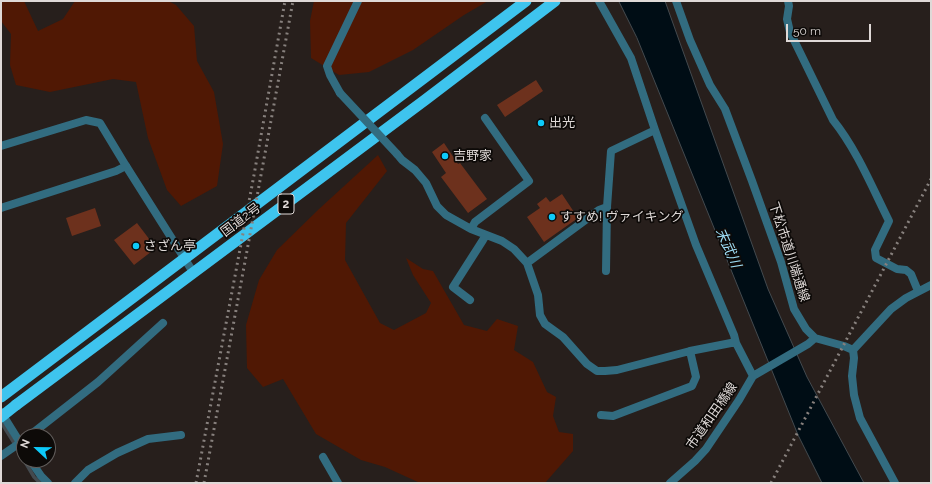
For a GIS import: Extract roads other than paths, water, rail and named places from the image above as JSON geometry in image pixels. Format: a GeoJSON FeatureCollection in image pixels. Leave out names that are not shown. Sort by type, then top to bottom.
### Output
{"type":"FeatureCollection","features":[{"type":"Feature","properties":{"kind":"highway","name":"国道2号"},"geometry":{"type":"LineString","coordinates":[[4,395],[526,1]]}},
{"type":"Feature","properties":{"kind":"highway","name":"国道2号"},"geometry":{"type":"LineString","coordinates":[[1,417],[425,100],[554,1]]}},
{"type":"Feature","properties":{"kind":"street"},"geometry":{"type":"LineString","coordinates":[[358,1],[327,66],[330,75],[340,93],[402,160],[415,170],[426,183],[437,206],[446,215],[471,229],[502,242],[514,249],[527,263],[538,295],[540,314],[545,324],[563,336],[586,364],[597,371],[617,370],[690,351],[736,342]]}},
{"type":"Feature","properties":{"kind":"street"},"geometry":{"type":"LineString","coordinates":[[599,1],[631,58],[696,245],[736,342],[753,376],[808,344],[815,338],[853,350]]}},
{"type":"Feature","properties":{"kind":"street","name":"下松市道川端通線"},"geometry":{"type":"LineString","coordinates":[[676,1],[690,40],[710,85],[725,109],[781,262],[794,310],[806,329],[815,338]]}},
{"type":"Feature","properties":{"kind":"street"},"geometry":{"type":"LineString","coordinates":[[788,1],[789,6],[787,19],[790,32],[833,120],[842,132],[860,164],[889,222],[875,250],[876,258],[897,269],[906,270],[910,274],[918,291]]}},
{"type":"Feature","properties":{"kind":"street"},"geometry":{"type":"LineString","coordinates":[[471,229],[474,222],[529,180],[484,118]]}},
{"type":"Feature","properties":{"kind":"street"},"geometry":{"type":"LineString","coordinates":[[1,146],[86,120],[100,123],[193,272]]}},
{"type":"Feature","properties":{"kind":"street"},"geometry":{"type":"LineString","coordinates":[[606,271],[610,151],[655,130]]}},
{"type":"Feature","properties":{"kind":"street"},"geometry":{"type":"LineString","coordinates":[[1,208],[116,171],[126,166]]}},
{"type":"Feature","properties":{"kind":"street"},"geometry":{"type":"LineString","coordinates":[[527,263],[599,210],[607,207]]}},
{"type":"Feature","properties":{"kind":"street"},"geometry":{"type":"LineString","coordinates":[[470,300],[453,287],[486,235]]}},
{"type":"Feature","properties":{"kind":"street"},"geometry":{"type":"LineString","coordinates":[[895,483],[860,418],[854,395],[852,376],[854,358],[853,350],[891,309],[906,298],[931,284]]}},
{"type":"Feature","properties":{"kind":"street"},"geometry":{"type":"LineString","coordinates":[[39,428],[98,382],[163,323]]}},
{"type":"Feature","properties":{"kind":"street"},"geometry":{"type":"LineString","coordinates":[[601,415],[613,416],[692,386],[696,377],[690,351]]}},
{"type":"Feature","properties":{"kind":"street","name":"市道和田橋線"},"geometry":{"type":"LineString","coordinates":[[670,483],[706,449],[739,400],[753,376]]}},
{"type":"Feature","properties":{"kind":"street"},"geometry":{"type":"LineString","coordinates":[[1,412],[16,435]]}},
{"type":"Feature","properties":{"kind":"street"},"geometry":{"type":"LineString","coordinates":[[75,483],[88,470],[117,453],[148,439],[181,435]]}},
{"type":"Feature","properties":{"kind":"street"},"geometry":{"type":"LineString","coordinates":[[1,456],[16,447]]}},
{"type":"Feature","properties":{"kind":"street"},"geometry":{"type":"LineString","coordinates":[[323,457],[338,483]]}},
{"type":"Feature","properties":{"kind":"street"},"geometry":{"type":"LineString","coordinates":[[36,468],[48,483]]}},
{"type":"Feature","properties":{"kind":"water","name":"末武川"},"geometry":{"type":"Polygon","coordinates":[[[619,1],[665,1],[768,289],[807,377],[864,483],[822,483],[798,435],[637,38],[619,1]]]}},
{"type":"Feature","properties":{"kind":"waterway"},"geometry":{"type":"LineString","coordinates":[[1,422],[16,446]]}},
{"type":"Feature","properties":{"kind":"waterway"},"geometry":{"type":"LineString","coordinates":[[29,468],[40,483]]}},
{"type":"Feature","properties":{"kind":"railway"},"geometry":{"type":"LineString","coordinates":[[196,483],[285,1]]}},
{"type":"Feature","properties":{"kind":"railway"},"geometry":{"type":"LineString","coordinates":[[204,483],[293,1]]}},
{"type":"Feature","properties":{"kind":"railway"},"geometry":{"type":"LineString","coordinates":[[771,483],[931,179]]}},
{"type":"Feature","properties":{"kind":"place","name":"出光"},"geometry":{"type":"Point","coordinates":[541,123]}},
{"type":"Feature","properties":{"kind":"place","name":"吉野家"},"geometry":{"type":"Point","coordinates":[445,156]}},
{"type":"Feature","properties":{"kind":"place","name":"すすめ! ヴァイキング"},"geometry":{"type":"Point","coordinates":[552,217]}},
{"type":"Feature","properties":{"kind":"place","name":"さざん亭"},"geometry":{"type":"Point","coordinates":[136,246]}}]}
